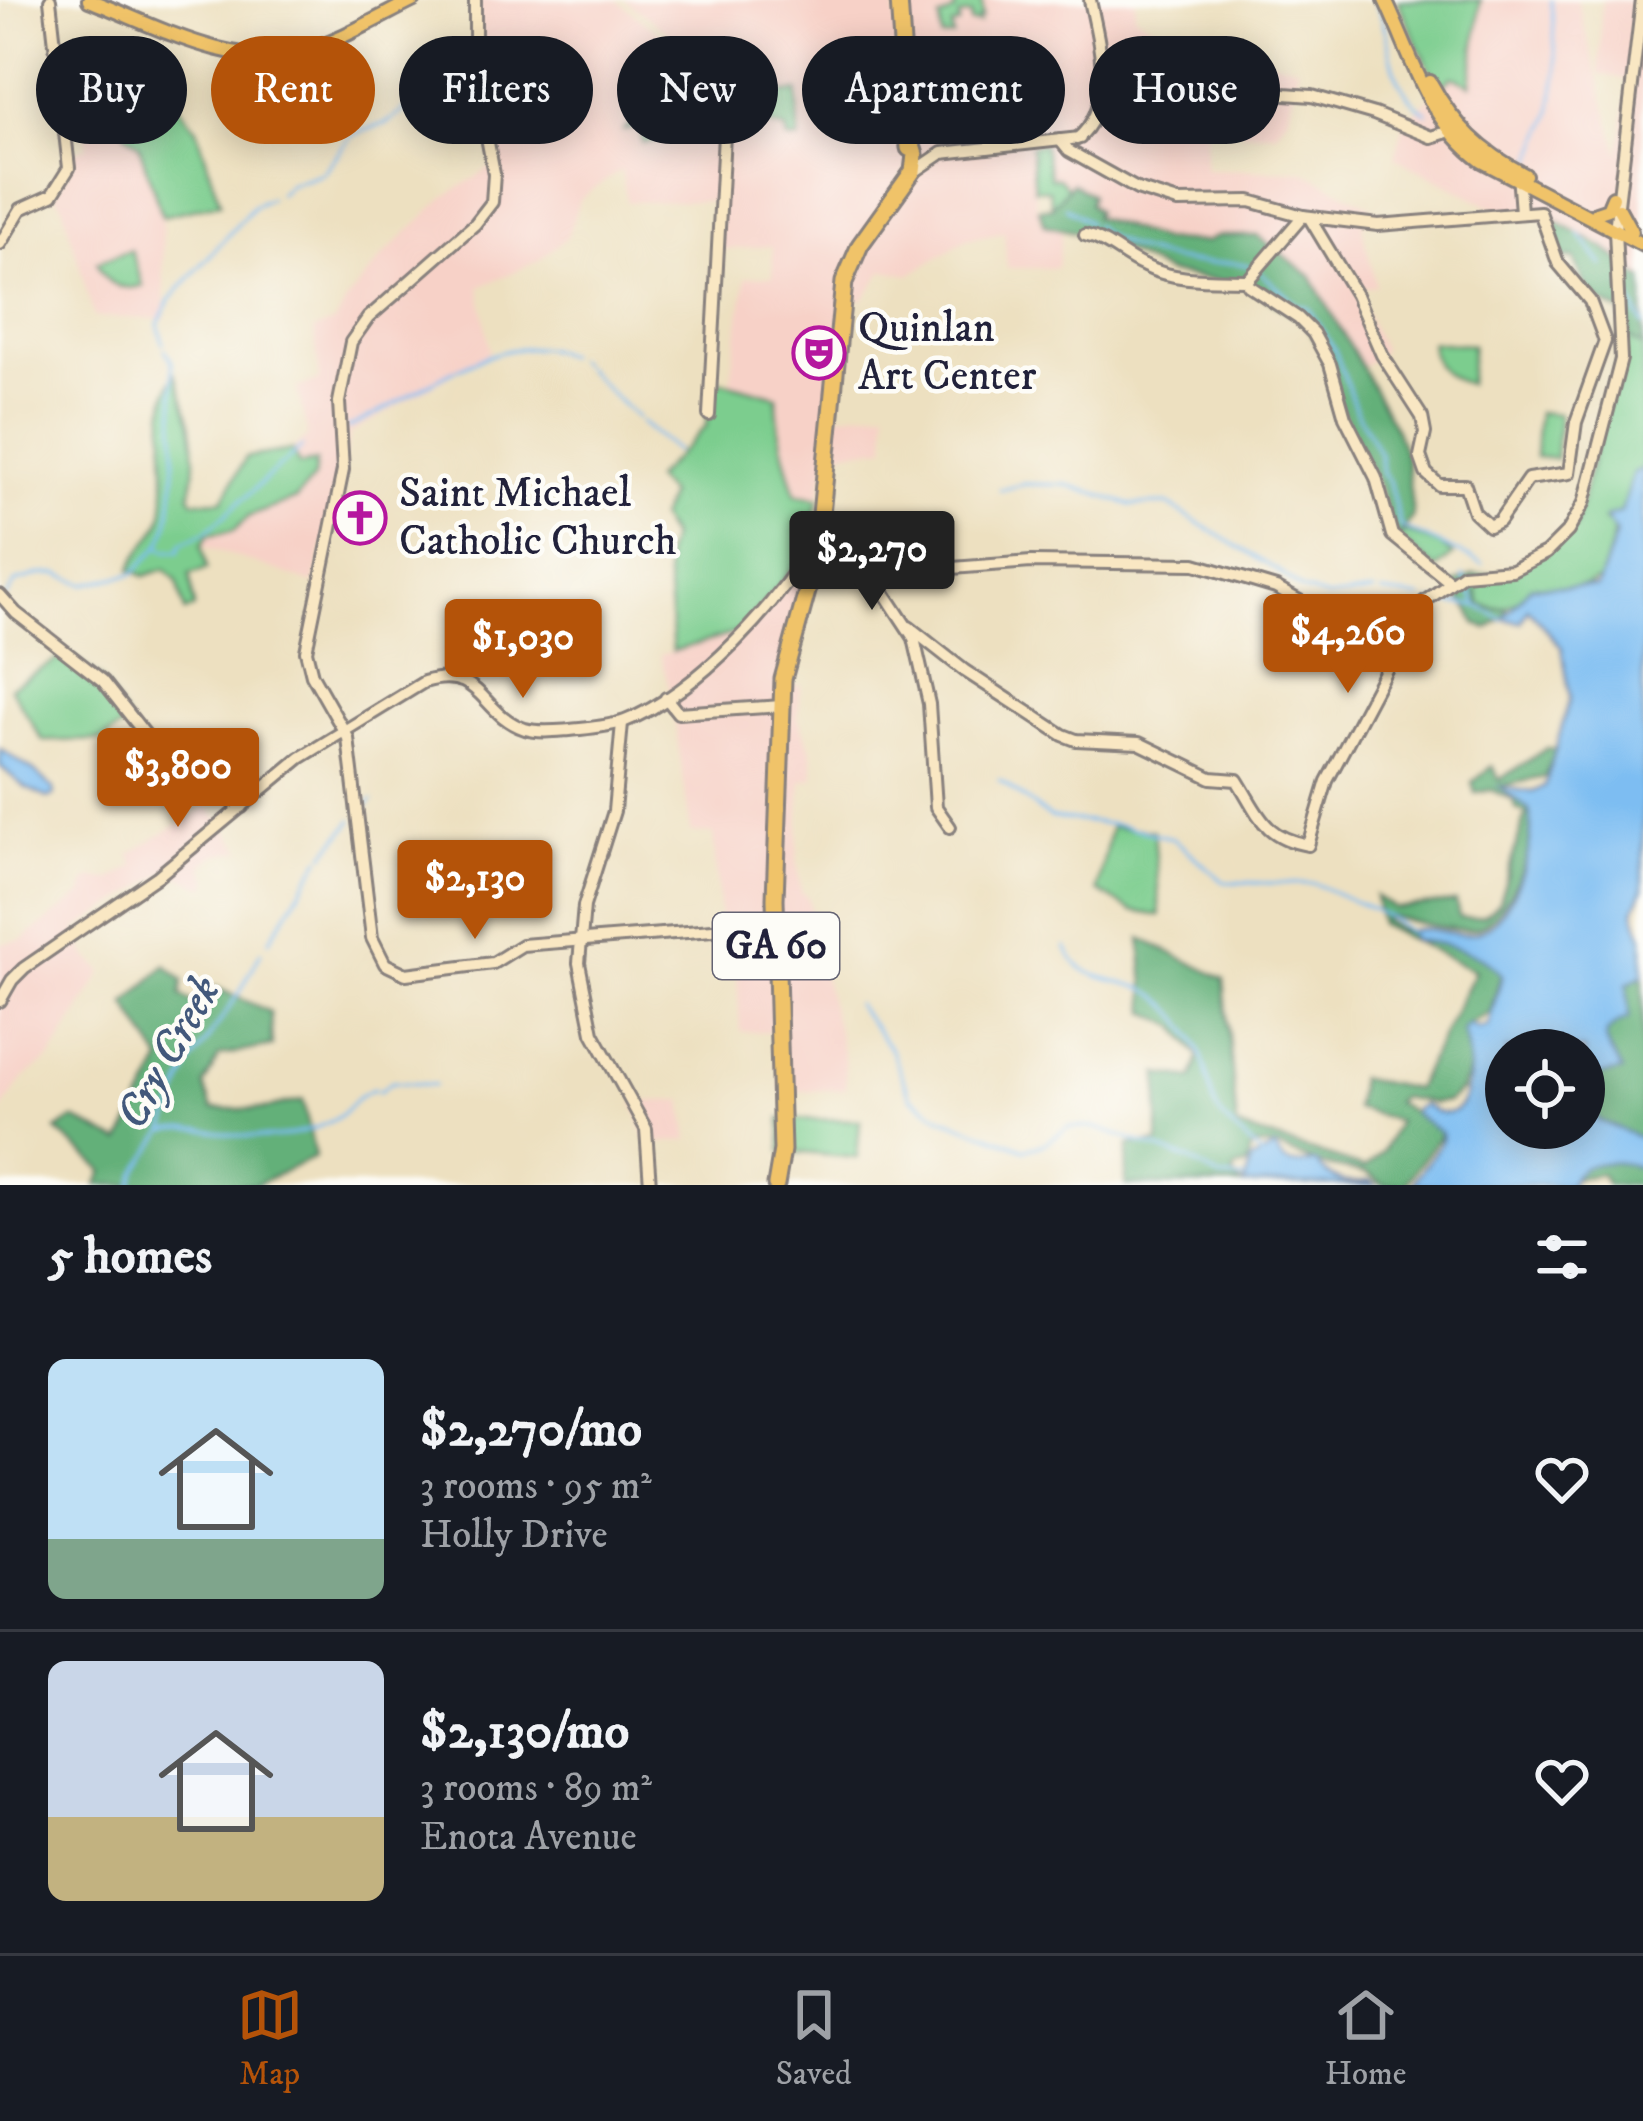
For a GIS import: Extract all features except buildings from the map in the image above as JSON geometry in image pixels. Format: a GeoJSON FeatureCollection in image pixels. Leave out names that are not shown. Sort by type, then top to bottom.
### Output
{"type":"FeatureCollection","features":[{"type":"Feature","properties":{"kind":"highway"},"geometry":{"type":"LineString","coordinates":[[819,532],[844,280],[860,245],[919,157],[902,84],[898,0]]}},
{"type":"Feature","properties":{"kind":"highway","name":"GA 60"},"geometry":{"type":"LineString","coordinates":[[776,1185],[782,1150],[776,925],[783,679],[814,576],[819,532]]}},
{"type":"Feature","properties":{"kind":"main road"},"geometry":{"type":"LineString","coordinates":[[89,0],[225,46],[280,50],[330,36],[404,0]]}},
{"type":"Feature","properties":{"kind":"main road"},"geometry":{"type":"LineString","coordinates":[[111,2],[240,55],[282,55],[331,40],[414,0]]}},
{"type":"Feature","properties":{"kind":"main road"},"geometry":{"type":"LineString","coordinates":[[1388,0],[1425,89],[1482,161],[1623,226]]}},
{"type":"Feature","properties":{"kind":"main road"},"geometry":{"type":"LineString","coordinates":[[1517,176],[1623,226]]}},
{"type":"Feature","properties":{"kind":"main road"},"geometry":{"type":"LineString","coordinates":[[1596,213],[1608,209],[1623,226]]}},
{"type":"Feature","properties":{"kind":"main road"},"geometry":{"type":"LineString","coordinates":[[1616,248],[1623,226]]}},
{"type":"Feature","properties":{"kind":"street"},"geometry":{"type":"LineString","coordinates":[[0,244],[16,215],[52,195],[69,168],[50,0]]}},
{"type":"Feature","properties":{"kind":"street"},"geometry":{"type":"LineString","coordinates":[[472,0],[471,85],[500,190],[485,214],[368,318],[350,345],[339,403],[343,470],[306,651],[311,675],[344,730],[365,858],[367,917],[379,956],[402,974],[495,962],[522,945],[776,925]]}},
{"type":"Feature","properties":{"kind":"street"},"geometry":{"type":"LineString","coordinates":[[1090,0],[1096,36]]}},
{"type":"Feature","properties":{"kind":"street"},"geometry":{"type":"LineString","coordinates":[[1540,557],[1569,524],[1579,502],[1614,370],[1639,0]]}},
{"type":"Feature","properties":{"kind":"street"},"geometry":{"type":"LineString","coordinates":[[1280,94],[1327,98],[1431,136],[1454,131]]}},
{"type":"Feature","properties":{"kind":"street"},"geometry":{"type":"LineString","coordinates":[[1069,151],[1089,123]]}},
{"type":"Feature","properties":{"kind":"street"},"geometry":{"type":"LineString","coordinates":[[1065,137],[1080,138]]}},
{"type":"Feature","properties":{"kind":"street"},"geometry":{"type":"LineString","coordinates":[[709,415],[724,144]]}},
{"type":"Feature","properties":{"kind":"street"},"geometry":{"type":"LineString","coordinates":[[919,157],[942,144]]}},
{"type":"Feature","properties":{"kind":"street"},"geometry":{"type":"LineString","coordinates":[[919,157],[998,144]]}},
{"type":"Feature","properties":{"kind":"street"},"geometry":{"type":"LineString","coordinates":[[1062,144],[1157,198],[1185,203],[1261,202],[1306,217],[1384,225],[1518,208],[1542,214],[1558,263],[1590,301],[1605,343],[1576,422],[1570,471],[1564,476],[1532,477],[1499,521],[1489,526],[1474,512],[1466,486],[1440,486],[1428,477],[1420,459],[1425,433],[1422,417],[1382,355],[1356,295],[1306,217]]}},
{"type":"Feature","properties":{"kind":"street"},"geometry":{"type":"LineString","coordinates":[[470,227],[488,194],[487,151]]}},
{"type":"Feature","properties":{"kind":"street"},"geometry":{"type":"LineString","coordinates":[[1517,176],[1518,208]]}},
{"type":"Feature","properties":{"kind":"street"},"geometry":{"type":"LineString","coordinates":[[1248,282],[1306,217]]}},
{"type":"Feature","properties":{"kind":"street"},"geometry":{"type":"LineString","coordinates":[[1085,235],[1150,269],[1194,279],[1248,282],[1298,318],[1330,364],[1345,417],[1376,478],[1394,538],[1450,582]]}},
{"type":"Feature","properties":{"kind":"street"},"geometry":{"type":"LineString","coordinates":[[0,1001],[12,980],[158,876],[281,771],[424,682],[443,676],[466,682],[523,728],[619,729],[705,668],[778,598],[819,532],[844,541],[874,574],[914,634],[1063,735],[1138,743],[1211,778],[1237,780],[1277,837],[1308,845],[1327,781],[1423,602],[1466,574],[1512,570],[1540,557],[1563,538],[1580,512],[1617,386],[1622,335],[1616,248]]}},
{"type":"Feature","properties":{"kind":"street"},"geometry":{"type":"LineString","coordinates":[[874,574],[1031,562],[1195,564],[1276,588],[1316,610],[1375,608],[1415,613]]}},
{"type":"Feature","properties":{"kind":"street"},"geometry":{"type":"LineString","coordinates":[[0,596],[104,681],[148,738],[242,807]]}},
{"type":"Feature","properties":{"kind":"street"},"geometry":{"type":"LineString","coordinates":[[914,634],[928,704],[936,808],[950,827]]}},
{"type":"Feature","properties":{"kind":"street"},"geometry":{"type":"LineString","coordinates":[[666,698],[678,712],[782,706]]}},
{"type":"Feature","properties":{"kind":"street"},"geometry":{"type":"LineString","coordinates":[[330,738],[337,729],[335,716]]}},
{"type":"Feature","properties":{"kind":"street"},"geometry":{"type":"LineString","coordinates":[[619,729],[610,832],[584,906],[580,942],[585,1007],[599,1047],[646,1129],[650,1185]]}},
{"type":"Feature","properties":{"kind":"shaded area"},"geometry":{"type":"Polygon","coordinates":[[[478,0],[616,0],[664,36],[617,36],[617,144],[778,144],[778,36],[673,36],[624,0],[894,0],[897,36],[802,36],[802,144],[906,144],[908,165],[852,256],[829,415],[887,410],[886,447],[843,451],[835,463],[826,463],[819,498],[796,495],[777,435],[777,397],[730,383],[746,277],[773,276],[772,246],[718,250],[719,201],[627,202],[621,170],[580,199],[567,237],[538,261],[480,287],[490,352],[350,434],[314,584],[202,545],[208,535],[233,531],[250,516],[296,499],[299,466],[292,450],[308,436],[297,388],[320,380],[314,330],[335,322],[384,255],[443,198],[498,163],[494,144],[593,144],[593,36],[478,36],[478,0]]]}},
{"type":"Feature","properties":{"kind":"shaded area"},"geometry":{"type":"Polygon","coordinates":[[[906,0],[1136,0],[1135,15],[1175,36],[1089,36],[1089,144],[1205,144],[1204,169],[1303,171],[1371,206],[1362,228],[1376,286],[1354,289],[1383,351],[1363,366],[1311,276],[1258,236],[1206,242],[1161,240],[1093,216],[1091,195],[1050,178],[1043,145],[1034,189],[1040,221],[1062,231],[1057,268],[1007,268],[1004,232],[967,239],[910,275],[884,270],[864,299],[846,300],[862,252],[912,178],[911,144],[1065,144],[1065,36],[907,36],[906,0]]]}},
{"type":"Feature","properties":{"kind":"shaded area"},"geometry":{"type":"Polygon","coordinates":[[[1480,0],[1577,0],[1619,155],[1629,80],[1599,74],[1601,10],[1603,0],[1643,0],[1643,280],[1574,229],[1538,211],[1503,213],[1395,157],[1404,124],[1427,100],[1453,76],[1471,84],[1480,0]]]}},
{"type":"Feature","properties":{"kind":"shaded area"},"geometry":{"type":"Polygon","coordinates":[[[1280,62],[1298,67],[1289,113],[1280,126],[1280,62]]]}},
{"type":"Feature","properties":{"kind":"shaded area"},"geometry":{"type":"Polygon","coordinates":[[[138,145],[162,216],[165,319],[94,317],[62,204],[55,195],[72,167],[73,152],[138,145]]]}},
{"type":"Feature","properties":{"kind":"shaded area"},"geometry":{"type":"Polygon","coordinates":[[[803,560],[816,561],[785,683],[801,686],[798,718],[812,750],[814,778],[802,781],[797,860],[811,922],[822,923],[822,972],[844,1056],[846,1089],[781,1092],[779,1031],[740,1032],[735,930],[721,930],[713,834],[691,833],[671,695],[660,655],[717,637],[803,560]]]}},
{"type":"Feature","properties":{"kind":"shaded area"},"geometry":{"type":"Polygon","coordinates":[[[208,805],[243,850],[216,855],[203,866],[209,880],[206,888],[168,871],[75,930],[86,955],[103,972],[51,1058],[24,1078],[0,1113],[0,944],[22,940],[84,893],[84,884],[92,878],[111,880],[135,866],[130,854],[208,805]]]}},
{"type":"Feature","properties":{"kind":"shaded area"},"geometry":{"type":"Polygon","coordinates":[[[683,1100],[689,1140],[648,1144],[634,1102],[683,1100]]]}},
{"type":"Feature","properties":{"kind":"green space"},"geometry":{"type":"Polygon","coordinates":[[[954,0],[982,0],[980,23],[971,23],[971,15],[959,16],[959,25],[952,26],[953,36],[942,36],[940,19],[955,11],[954,0]]]}},
{"type":"Feature","properties":{"kind":"green space"},"geometry":{"type":"Polygon","coordinates":[[[1397,0],[1480,0],[1471,85],[1453,76],[1439,89],[1397,0]]]}},
{"type":"Feature","properties":{"kind":"green space"},"geometry":{"type":"Polygon","coordinates":[[[798,92],[799,139],[788,140],[786,130],[778,127],[778,94],[798,92]]]}},
{"type":"Feature","properties":{"kind":"green space"},"geometry":{"type":"Polygon","coordinates":[[[187,116],[197,129],[220,203],[162,216],[139,145],[187,144],[187,116]]]}},
{"type":"Feature","properties":{"kind":"green space"},"geometry":{"type":"Polygon","coordinates":[[[1043,144],[1050,178],[1058,178],[1069,189],[1052,207],[1049,190],[1034,189],[1030,146],[1043,144]]]}},
{"type":"Feature","properties":{"kind":"green space"},"geometry":{"type":"Polygon","coordinates":[[[1072,183],[1091,195],[1094,217],[1161,240],[1206,242],[1217,236],[1258,236],[1311,276],[1396,430],[1406,458],[1413,516],[1395,542],[1380,489],[1335,397],[1331,366],[1305,323],[1248,285],[1166,273],[1098,238],[1045,225],[1039,209],[1052,207],[1072,183]]]}},
{"type":"Feature","properties":{"kind":"green space"},"geometry":{"type":"Polygon","coordinates":[[[1550,218],[1606,249],[1643,280],[1643,347],[1624,335],[1622,312],[1596,298],[1574,258],[1565,258],[1552,243],[1550,218]]]}},
{"type":"Feature","properties":{"kind":"green space"},"geometry":{"type":"Polygon","coordinates":[[[131,250],[143,286],[128,288],[104,276],[97,262],[131,250]]]}},
{"type":"Feature","properties":{"kind":"green space"},"geometry":{"type":"Polygon","coordinates":[[[1624,335],[1643,347],[1643,468],[1633,473],[1621,512],[1604,521],[1614,528],[1601,577],[1608,582],[1531,586],[1508,605],[1495,608],[1480,603],[1473,575],[1510,573],[1575,527],[1624,335]]]}},
{"type":"Feature","properties":{"kind":"green space"},"geometry":{"type":"Polygon","coordinates":[[[1431,342],[1472,345],[1468,384],[1441,370],[1431,342]]]}},
{"type":"Feature","properties":{"kind":"green space"},"geometry":{"type":"Polygon","coordinates":[[[175,374],[193,433],[190,495],[194,501],[223,500],[246,457],[292,450],[299,465],[316,462],[314,478],[296,499],[250,516],[233,531],[208,535],[202,545],[207,569],[190,574],[194,608],[185,612],[177,581],[165,569],[144,576],[131,569],[163,513],[165,405],[175,374]]]}},
{"type":"Feature","properties":{"kind":"green space"},"geometry":{"type":"Polygon","coordinates":[[[711,378],[777,396],[780,435],[796,495],[819,498],[800,560],[740,632],[673,651],[665,554],[671,538],[659,518],[669,495],[654,479],[706,426],[711,378]]]}},
{"type":"Feature","properties":{"kind":"green space"},"geometry":{"type":"Polygon","coordinates":[[[1538,412],[1559,414],[1555,459],[1535,457],[1538,412]]]}},
{"type":"Feature","properties":{"kind":"green space"},"geometry":{"type":"Polygon","coordinates":[[[1405,531],[1453,555],[1436,569],[1399,538],[1405,531]]]}},
{"type":"Feature","properties":{"kind":"green space"},"geometry":{"type":"Polygon","coordinates":[[[1473,575],[1480,603],[1492,609],[1506,607],[1506,616],[1488,629],[1476,624],[1449,586],[1473,575]]]}},
{"type":"Feature","properties":{"kind":"green space"},"geometry":{"type":"Polygon","coordinates":[[[68,654],[100,678],[129,723],[102,740],[43,741],[10,687],[68,654]]]}},
{"type":"Feature","properties":{"kind":"green space"},"geometry":{"type":"Polygon","coordinates":[[[1547,748],[1555,749],[1545,777],[1501,786],[1527,806],[1533,822],[1519,878],[1497,912],[1485,924],[1465,930],[1389,916],[1384,920],[1412,934],[1477,953],[1502,971],[1490,1013],[1467,1025],[1472,1062],[1462,1090],[1448,1101],[1400,1097],[1395,1102],[1439,1127],[1440,1136],[1405,1185],[1383,1185],[1368,1174],[1319,1164],[1279,1148],[1252,1146],[1247,1166],[1233,1174],[1242,1185],[1125,1185],[1129,1145],[1159,1143],[1159,1074],[1193,1079],[1199,1056],[1177,1027],[1147,1012],[1141,938],[1224,979],[1237,1127],[1365,1168],[1383,1151],[1397,1121],[1355,1108],[1359,1078],[1415,1089],[1475,971],[1380,925],[1375,896],[1395,908],[1456,902],[1459,917],[1490,911],[1499,902],[1526,814],[1516,809],[1512,799],[1491,790],[1475,793],[1472,782],[1492,766],[1499,780],[1547,748]]]}},
{"type":"Feature","properties":{"kind":"green space"},"geometry":{"type":"Polygon","coordinates":[[[1111,826],[1154,831],[1160,916],[1133,911],[1097,891],[1111,826]]]}},
{"type":"Feature","properties":{"kind":"green space"},"geometry":{"type":"Polygon","coordinates":[[[166,965],[183,980],[181,995],[197,1005],[215,987],[270,1012],[272,1046],[219,1056],[204,1085],[212,1109],[263,1109],[303,1100],[315,1157],[255,1185],[97,1185],[104,1171],[56,1130],[74,1119],[121,1142],[162,1061],[126,1004],[166,965]]]}},
{"type":"Feature","properties":{"kind":"green space"},"geometry":{"type":"Polygon","coordinates":[[[1643,976],[1643,1140],[1605,1124],[1605,1073],[1620,1071],[1606,1039],[1619,1021],[1620,997],[1628,984],[1643,976]]]}},
{"type":"Feature","properties":{"kind":"green space"},"geometry":{"type":"Polygon","coordinates":[[[781,1119],[860,1120],[857,1158],[782,1151],[781,1119]]]}},
{"type":"Feature","properties":{"kind":"green space"},"geometry":{"type":"Polygon","coordinates":[[[1620,1161],[1643,1169],[1643,1185],[1607,1185],[1601,1174],[1563,1185],[1567,1172],[1620,1161]]]}},
{"type":"Feature","properties":{"kind":"water"},"geometry":{"type":"Polygon","coordinates":[[[1643,468],[1643,889],[1634,911],[1643,938],[1643,975],[1627,984],[1629,1018],[1606,1035],[1622,1071],[1605,1074],[1605,1029],[1485,1029],[1485,1149],[1605,1149],[1605,1123],[1643,1139],[1643,1169],[1623,1163],[1591,1165],[1569,1185],[1412,1185],[1442,1140],[1441,1133],[1414,1114],[1414,1109],[1422,1105],[1441,1113],[1461,1105],[1469,1066],[1462,1031],[1468,1024],[1478,1029],[1488,1026],[1502,975],[1474,954],[1413,940],[1409,931],[1475,933],[1500,915],[1526,861],[1531,825],[1529,810],[1500,787],[1533,792],[1545,786],[1570,698],[1562,648],[1528,608],[1521,622],[1502,619],[1531,586],[1597,587],[1616,534],[1605,518],[1621,512],[1633,473],[1643,468]]]}},
{"type":"Feature","properties":{"kind":"water"},"geometry":{"type":"Polygon","coordinates":[[[0,749],[34,771],[54,789],[54,796],[48,798],[24,787],[0,766],[0,749]]]}},
{"type":"Feature","properties":{"kind":"water"},"geometry":{"type":"Polygon","coordinates":[[[1275,1148],[1288,1163],[1316,1162],[1340,1180],[1375,1185],[1244,1185],[1251,1161],[1275,1148]]]}},
{"type":"Feature","properties":{"kind":"waterway"},"geometry":{"type":"LineString","coordinates":[[1375,0],[1396,74],[1427,113]]}},
{"type":"Feature","properties":{"kind":"waterway"},"geometry":{"type":"LineString","coordinates":[[1529,171],[1551,114],[1557,71],[1551,0]]}},
{"type":"Feature","properties":{"kind":"waterway"},"geometry":{"type":"LineString","coordinates":[[279,194],[290,184],[323,173],[352,135],[399,114]]}},
{"type":"Feature","properties":{"kind":"waterway"},"geometry":{"type":"LineString","coordinates":[[163,343],[158,324],[170,300],[254,206],[270,198]]}},
{"type":"Feature","properties":{"kind":"waterway"},"geometry":{"type":"LineString","coordinates":[[1066,207],[1089,223]]}},
{"type":"Feature","properties":{"kind":"waterway"},"geometry":{"type":"LineString","coordinates":[[1094,225],[1116,241],[1162,257],[1253,267]]}},
{"type":"Feature","properties":{"kind":"waterway"},"geometry":{"type":"LineString","coordinates":[[1579,234],[1603,265]]}},
{"type":"Feature","properties":{"kind":"waterway"},"geometry":{"type":"LineString","coordinates":[[1260,272],[1297,305],[1308,308],[1335,351],[1356,410],[1380,455],[1400,526],[1483,564]]}},
{"type":"Feature","properties":{"kind":"waterway"},"geometry":{"type":"LineString","coordinates":[[1623,286],[1643,325]]}},
{"type":"Feature","properties":{"kind":"waterway"},"geometry":{"type":"LineString","coordinates":[[347,428],[482,358],[539,348],[566,355]]}},
{"type":"Feature","properties":{"kind":"waterway"},"geometry":{"type":"LineString","coordinates":[[160,545],[171,506],[175,456],[172,361],[165,349]]}},
{"type":"Feature","properties":{"kind":"waterway"},"geometry":{"type":"LineString","coordinates":[[574,358],[637,418]]}},
{"type":"Feature","properties":{"kind":"waterway"},"geometry":{"type":"LineString","coordinates":[[640,422],[676,451]]}},
{"type":"Feature","properties":{"kind":"waterway"},"geometry":{"type":"LineString","coordinates":[[6,597],[16,582],[43,574],[59,574],[85,584],[133,574],[160,545],[179,551],[182,543],[207,531],[302,447]]}},
{"type":"Feature","properties":{"kind":"waterway"},"geometry":{"type":"LineString","coordinates":[[1000,490],[1024,484],[1068,485],[1131,505],[1167,504],[1302,590],[1328,598],[1374,592]]}},
{"type":"Feature","properties":{"kind":"waterway"},"geometry":{"type":"LineString","coordinates":[[1463,576],[1477,605]]}},
{"type":"Feature","properties":{"kind":"waterway"},"geometry":{"type":"LineString","coordinates":[[1382,593],[1421,598]]}},
{"type":"Feature","properties":{"kind":"waterway"},"geometry":{"type":"LineString","coordinates":[[1431,602],[1478,606],[1503,620]]}},
{"type":"Feature","properties":{"kind":"waterway"},"geometry":{"type":"LineString","coordinates":[[999,780],[1050,818],[1120,825],[1174,839],[1224,882],[1315,884],[1387,916],[1409,932]]}},
{"type":"Feature","properties":{"kind":"waterway","name":"Cry Creek"},"geometry":{"type":"LineString","coordinates":[[364,808],[373,800]]}},
{"type":"Feature","properties":{"kind":"waterway","name":"Cry Creek"},"geometry":{"type":"LineString","coordinates":[[325,854],[353,820]]}},
{"type":"Feature","properties":{"kind":"waterway","name":"Cry Creek"},"geometry":{"type":"LineString","coordinates":[[269,941],[321,858]]}},
{"type":"Feature","properties":{"kind":"waterway"},"geometry":{"type":"LineString","coordinates":[[1066,947],[1083,969],[1148,991],[1175,1012],[1198,1048],[1218,1111],[1263,1158]]}},
{"type":"Feature","properties":{"kind":"waterway","name":"Cry Creek"},"geometry":{"type":"LineString","coordinates":[[132,1185],[165,1131],[189,1067],[261,952]]}},
{"type":"Feature","properties":{"kind":"waterway"},"geometry":{"type":"LineString","coordinates":[[856,1004],[891,1050],[911,1097],[941,1117],[1025,1149],[1044,1144],[1069,1127],[1097,1128],[1190,1160],[1220,1178],[1244,1179]]}},
{"type":"Feature","properties":{"kind":"waterway"},"geometry":{"type":"LineString","coordinates":[[378,1092],[392,1082],[435,1085]]}},
{"type":"Feature","properties":{"kind":"waterway"},"geometry":{"type":"LineString","coordinates":[[165,1131],[286,1136],[333,1120],[374,1089]]}},
{"type":"Feature","properties":{"kind":"place","name":"Quinlan Art Center"},"geometry":{"type":"Point","coordinates":[819,353]}},
{"type":"Feature","properties":{"kind":"place","name":"Saint Michael Catholic Church"},"geometry":{"type":"Point","coordinates":[360,518]}}]}
